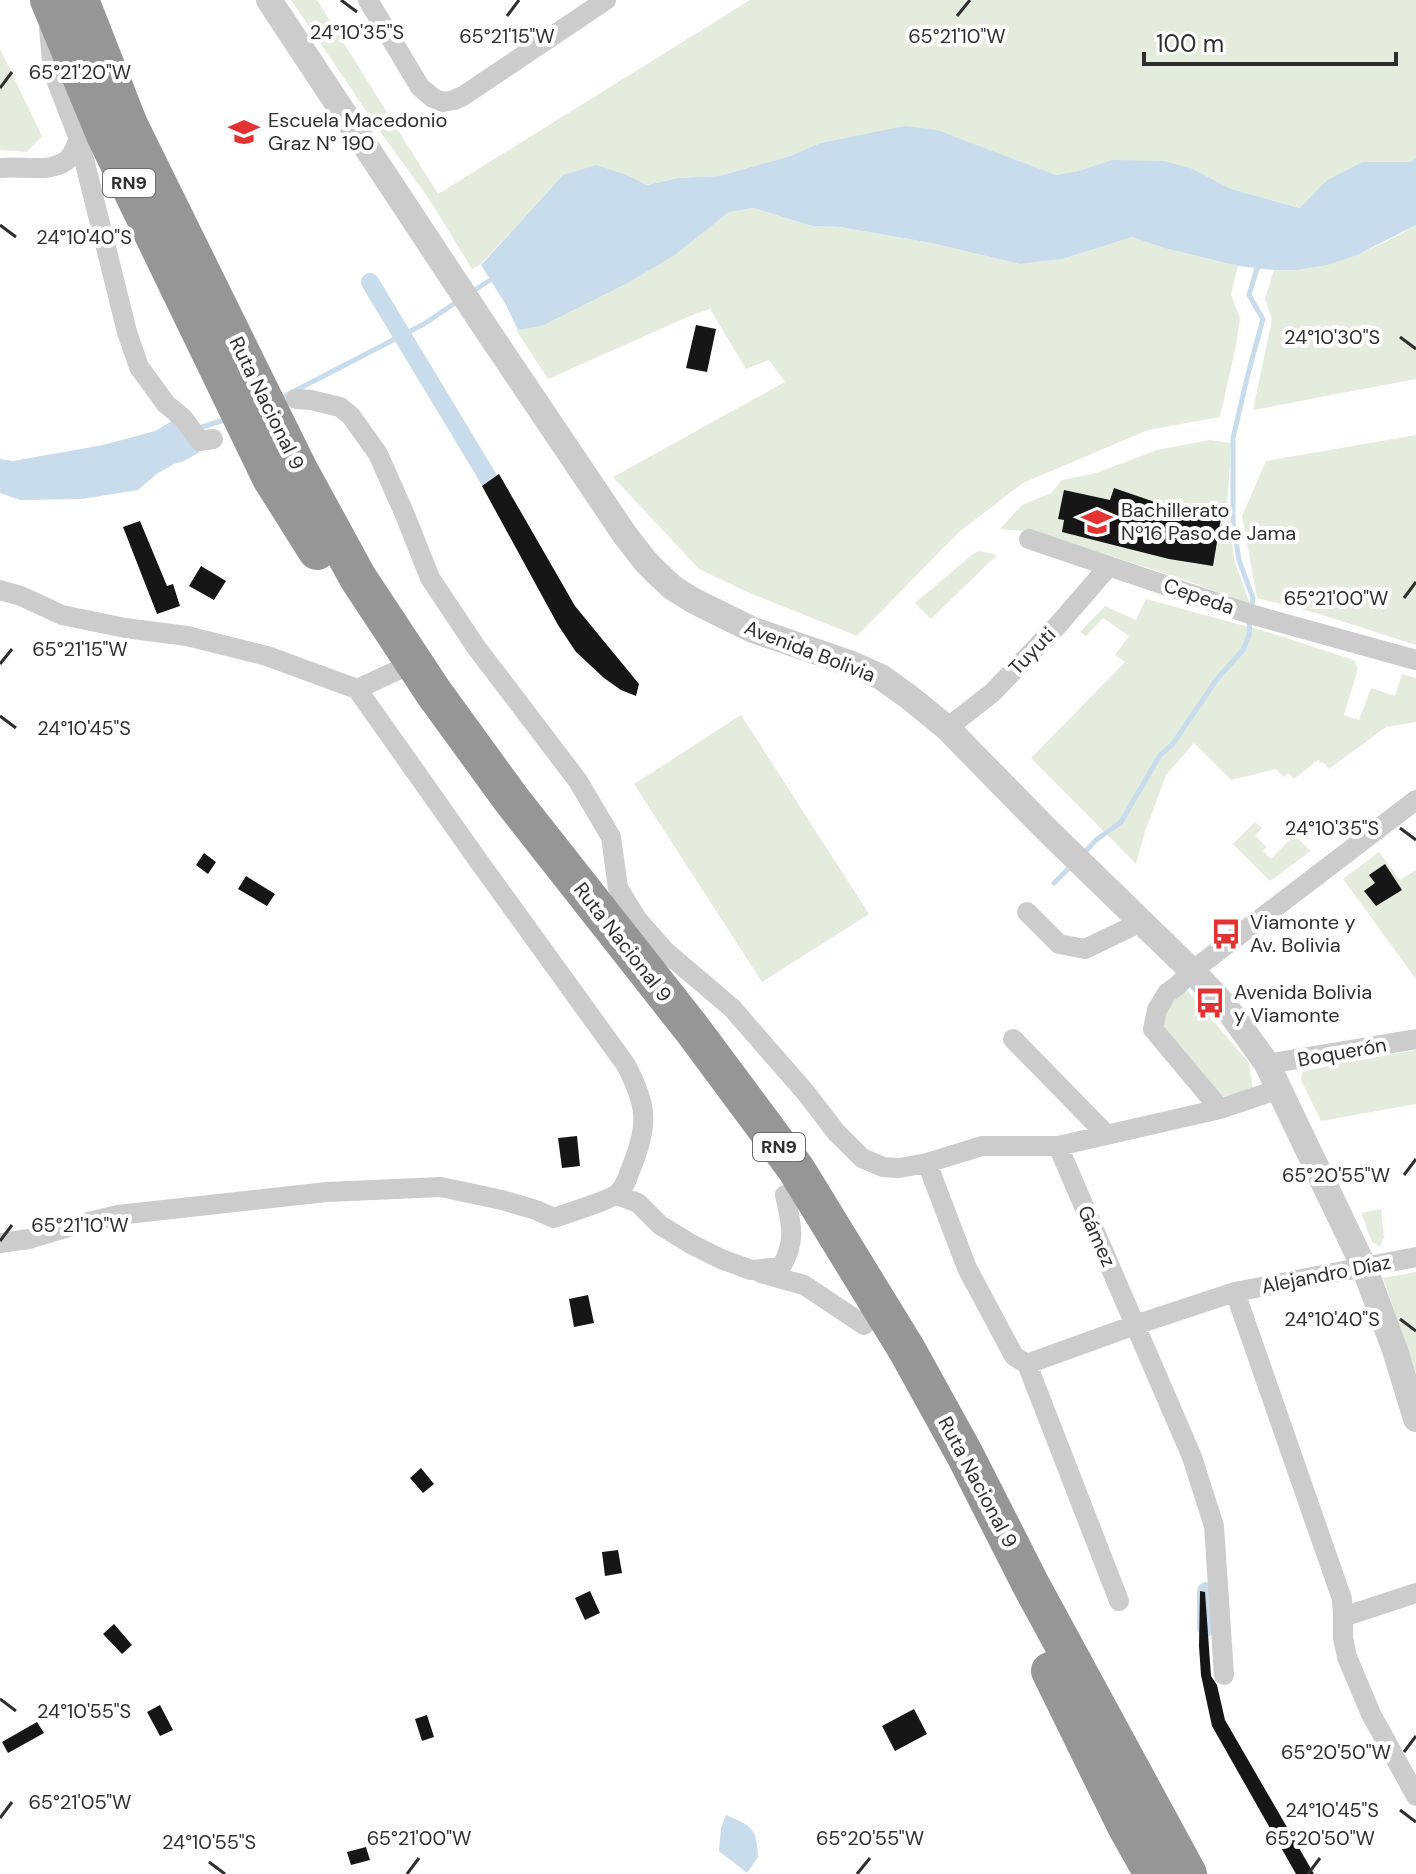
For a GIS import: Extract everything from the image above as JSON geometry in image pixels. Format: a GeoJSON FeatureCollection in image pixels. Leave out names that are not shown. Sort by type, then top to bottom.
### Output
{"type":"FeatureCollection","features":[{"type":"Feature","properties":{"kind":"highway","name":"Ruta Nacional 9"},"geometry":{"type":"LineString","coordinates":[[48,0],[106,137],[228,356]]}},
{"type":"Feature","properties":{"kind":"highway","name":"Ruta Nacional 9"},"geometry":{"type":"LineString","coordinates":[[80,0],[129,125],[228,356],[285,473],[396,671],[689,1062],[785,1195],[825,1257],[928,1436],[1153,1874]]}},
{"type":"Feature","properties":{"kind":"highway","name":"Ruta Nacional 9"},"geometry":{"type":"LineString","coordinates":[[285,473],[434,693],[511,799],[692,1029],[796,1169],[914,1363],[1188,1874]]}},
{"type":"Feature","properties":{"kind":"street"},"geometry":{"type":"LineString","coordinates":[[48,0],[53,72],[79,139],[127,332],[139,367],[166,404],[183,418],[200,441],[213,439]]}},
{"type":"Feature","properties":{"kind":"street","name":"Avenida Bolivia"},"geometry":{"type":"LineString","coordinates":[[269,0],[485,327],[646,562],[673,588],[694,601],[753,630],[852,664],[881,677],[909,697],[947,728],[1192,971],[1232,1015],[1267,1064],[1364,1267],[1395,1350],[1416,1419]]}},
{"type":"Feature","properties":{"kind":"street"},"geometry":{"type":"LineString","coordinates":[[368,0],[420,87],[443,102],[463,96],[606,0]]}},
{"type":"Feature","properties":{"kind":"street"},"geometry":{"type":"LineString","coordinates":[[0,168],[49,167],[64,162],[72,155],[79,139]]}},
{"type":"Feature","properties":{"kind":"street"},"geometry":{"type":"LineString","coordinates":[[296,399],[340,407],[351,416],[378,454],[430,578],[476,647],[578,781],[611,837],[618,888],[637,919],[666,952],[732,1008],[836,1132],[862,1158],[883,1167],[899,1168],[982,1146],[1058,1146],[1220,1109],[1279,1089]]}},
{"type":"Feature","properties":{"kind":"street","name":"Cepeda"},"geometry":{"type":"LineString","coordinates":[[1029,539],[1250,614],[1416,660]]}},
{"type":"Feature","properties":{"kind":"street","name":"Tuyuti"},"geometry":{"type":"LineString","coordinates":[[947,728],[992,693],[1058,625],[1109,566]]}},
{"type":"Feature","properties":{"kind":"street"},"geometry":{"type":"LineString","coordinates":[[0,590],[62,615],[187,636],[267,656],[357,689],[596,1021],[639,1089],[645,1120],[643,1135],[626,1182],[617,1195],[554,1218],[502,1200],[441,1187],[327,1192],[118,1215],[29,1239],[0,1243]]}},
{"type":"Feature","properties":{"kind":"street"},"geometry":{"type":"LineString","coordinates":[[357,689],[396,671]]}},
{"type":"Feature","properties":{"kind":"street"},"geometry":{"type":"LineString","coordinates":[[1220,1109],[1153,1029],[1157,1010],[1167,993],[1416,800]]}},
{"type":"Feature","properties":{"kind":"street"},"geometry":{"type":"LineString","coordinates":[[1027,912],[1059,944],[1085,949],[1141,922]]}},
{"type":"Feature","properties":{"kind":"street"},"geometry":{"type":"LineString","coordinates":[[1013,1039],[1106,1134]]}},
{"type":"Feature","properties":{"kind":"street","name":"Boquerón"},"geometry":{"type":"LineString","coordinates":[[1267,1064],[1416,1039]]}},
{"type":"Feature","properties":{"kind":"street","name":"Gámez"},"geometry":{"type":"LineString","coordinates":[[1058,1146],[1192,1457],[1214,1526],[1224,1675]]}},
{"type":"Feature","properties":{"kind":"street"},"geometry":{"type":"LineString","coordinates":[[927,1163],[967,1268],[1014,1356],[1027,1364],[1119,1601]]}},
{"type":"Feature","properties":{"kind":"street"},"geometry":{"type":"LineString","coordinates":[[617,1195],[638,1203],[660,1225],[691,1244],[751,1270],[804,1285],[864,1325]]}},
{"type":"Feature","properties":{"kind":"street"},"geometry":{"type":"LineString","coordinates":[[751,1270],[781,1267],[790,1252],[792,1228],[785,1195]]}},
{"type":"Feature","properties":{"kind":"street","name":"Alejandro Díaz"},"geometry":{"type":"LineString","coordinates":[[1027,1364],[1235,1292],[1416,1257]]}},
{"type":"Feature","properties":{"kind":"street"},"geometry":{"type":"LineString","coordinates":[[1235,1292],[1342,1599],[1343,1638],[1353,1671],[1371,1714],[1416,1796]]}},
{"type":"Feature","properties":{"kind":"street"},"geometry":{"type":"LineString","coordinates":[[1343,1617],[1416,1593]]}},
{"type":"Feature","properties":{"kind":"green space"},"geometry":{"type":"Polygon","coordinates":[[[291,0],[317,0],[438,194],[750,0],[1416,0],[1416,158],[1410,162],[1362,162],[1327,180],[1301,208],[1231,189],[1193,169],[1079,171],[1056,175],[1005,156],[849,137],[820,143],[790,156],[719,176],[678,178],[647,185],[627,175],[563,175],[481,264],[472,269],[429,199],[291,0]]]}},
{"type":"Feature","properties":{"kind":"green space"},"geometry":{"type":"Polygon","coordinates":[[[0,49],[42,136],[27,152],[0,150],[0,49]]]}},
{"type":"Feature","properties":{"kind":"green space"},"geometry":{"type":"Polygon","coordinates":[[[754,208],[812,226],[840,227],[931,243],[1020,264],[1063,259],[1132,237],[1238,266],[1231,295],[1240,318],[1220,417],[1148,430],[1023,483],[959,532],[857,636],[747,592],[699,569],[613,477],[785,382],[769,360],[746,369],[710,309],[548,379],[516,330],[542,326],[626,284],[675,255],[729,212],[754,208]]]}},
{"type":"Feature","properties":{"kind":"green space"},"geometry":{"type":"Polygon","coordinates":[[[1416,225],[1416,379],[1253,410],[1272,319],[1265,299],[1274,270],[1312,266],[1348,257],[1416,225]]]}},
{"type":"Feature","properties":{"kind":"green space"},"geometry":{"type":"Polygon","coordinates":[[[1416,435],[1416,645],[1320,614],[1257,598],[1242,516],[1266,461],[1416,435]]]}},
{"type":"Feature","properties":{"kind":"green space"},"geometry":{"type":"Polygon","coordinates":[[[1210,440],[1231,443],[1227,510],[1235,563],[1250,604],[1037,532],[1000,529],[1022,505],[1051,493],[1062,480],[1096,473],[1157,450],[1210,440]]]}},
{"type":"Feature","properties":{"kind":"green space"},"geometry":{"type":"Polygon","coordinates":[[[979,551],[997,555],[931,619],[915,603],[979,551]]]}},
{"type":"Feature","properties":{"kind":"green space"},"geometry":{"type":"Polygon","coordinates":[[[1146,599],[1271,633],[1354,660],[1358,669],[1344,715],[1359,720],[1371,688],[1395,696],[1402,674],[1416,678],[1416,722],[1386,727],[1329,769],[1318,760],[1294,779],[1288,773],[1284,777],[1276,769],[1231,780],[1194,743],[1166,775],[1136,864],[1031,758],[1125,662],[1115,655],[1129,636],[1103,618],[1086,636],[1080,632],[1105,606],[1136,620],[1146,599]]]}},
{"type":"Feature","properties":{"kind":"green space"},"geometry":{"type":"Polygon","coordinates":[[[741,715],[869,914],[762,982],[634,784],[741,715]]]}},
{"type":"Feature","properties":{"kind":"green space"},"geometry":{"type":"Polygon","coordinates":[[[1255,822],[1262,828],[1255,836],[1267,847],[1263,851],[1271,859],[1294,835],[1311,851],[1270,881],[1233,844],[1255,822]]]}},
{"type":"Feature","properties":{"kind":"green space"},"geometry":{"type":"Polygon","coordinates":[[[1379,852],[1400,880],[1416,870],[1416,979],[1343,879],[1379,852]]]}},
{"type":"Feature","properties":{"kind":"green space"},"geometry":{"type":"Polygon","coordinates":[[[1186,989],[1249,1063],[1253,1090],[1218,1098],[1161,1029],[1168,1002],[1186,989]]]}},
{"type":"Feature","properties":{"kind":"green space"},"geometry":{"type":"Polygon","coordinates":[[[1416,1050],[1416,1104],[1321,1121],[1301,1080],[1302,1072],[1416,1050]]]}},
{"type":"Feature","properties":{"kind":"green space"},"geometry":{"type":"Polygon","coordinates":[[[1381,1209],[1384,1238],[1381,1247],[1372,1242],[1361,1213],[1381,1209]]]}},
{"type":"Feature","properties":{"kind":"green space"},"geometry":{"type":"Polygon","coordinates":[[[1416,1272],[1416,1373],[1383,1278],[1416,1272]]]}},
{"type":"Feature","properties":{"kind":"water"},"geometry":{"type":"Polygon","coordinates":[[[905,126],[937,130],[1056,175],[1112,160],[1164,161],[1193,169],[1231,189],[1300,208],[1327,180],[1362,162],[1410,162],[1416,158],[1416,225],[1357,255],[1327,265],[1296,270],[1238,266],[1132,237],[1063,259],[1020,264],[931,243],[840,227],[812,226],[754,208],[729,212],[675,255],[626,284],[542,326],[518,330],[481,265],[563,175],[596,165],[647,185],[678,178],[719,176],[790,156],[820,143],[905,126]]]}},
{"type":"Feature","properties":{"kind":"water"},"geometry":{"type":"Polygon","coordinates":[[[177,418],[200,452],[158,473],[138,490],[82,499],[20,500],[0,493],[0,459],[13,461],[103,445],[155,431],[177,418]]]}},
{"type":"Feature","properties":{"kind":"water"},"geometry":{"type":"Polygon","coordinates":[[[726,1815],[747,1825],[754,1834],[758,1857],[747,1873],[719,1851],[721,1828],[726,1815]]]}},
{"type":"Feature","properties":{"kind":"building"},"geometry":{"type":"Polygon","coordinates":[[[696,325],[716,329],[707,372],[686,368],[696,325]]]}},
{"type":"Feature","properties":{"kind":"building"},"geometry":{"type":"Polygon","coordinates":[[[499,474],[575,606],[639,684],[636,696],[604,678],[576,652],[558,625],[482,486],[499,474]]]}},
{"type":"Feature","properties":{"kind":"building","name":"Bachillerato Nº16 Paso de Jama"},"geometry":{"type":"Polygon","coordinates":[[[1114,488],[1184,512],[1221,518],[1213,566],[1169,559],[1062,532],[1064,520],[1058,519],[1064,490],[1110,500],[1114,488]]]}},
{"type":"Feature","properties":{"kind":"building"},"geometry":{"type":"Polygon","coordinates":[[[140,521],[167,586],[173,584],[180,606],[157,614],[123,527],[140,521]]]}},
{"type":"Feature","properties":{"kind":"building"},"geometry":{"type":"Polygon","coordinates":[[[201,566],[226,581],[214,600],[189,586],[201,566]]]}},
{"type":"Feature","properties":{"kind":"building"},"geometry":{"type":"Polygon","coordinates":[[[204,853],[216,862],[208,874],[196,865],[204,853]]]}},
{"type":"Feature","properties":{"kind":"building"},"geometry":{"type":"Polygon","coordinates":[[[1385,864],[1402,890],[1376,906],[1364,891],[1375,883],[1369,875],[1385,864]]]}},
{"type":"Feature","properties":{"kind":"building"},"geometry":{"type":"Polygon","coordinates":[[[246,876],[275,894],[267,906],[238,889],[246,876]]]}},
{"type":"Feature","properties":{"kind":"building"},"geometry":{"type":"Polygon","coordinates":[[[577,1136],[580,1166],[562,1168],[558,1138],[577,1136]]]}},
{"type":"Feature","properties":{"kind":"building"},"geometry":{"type":"Polygon","coordinates":[[[588,1295],[594,1323],[574,1327],[569,1299],[588,1295]]]}},
{"type":"Feature","properties":{"kind":"building"},"geometry":{"type":"Polygon","coordinates":[[[421,1468],[434,1484],[423,1493],[410,1478],[421,1468]]]}},
{"type":"Feature","properties":{"kind":"building"},"geometry":{"type":"Polygon","coordinates":[[[618,1550],[622,1573],[605,1576],[602,1552],[618,1550]]]}},
{"type":"Feature","properties":{"kind":"building"},"geometry":{"type":"Polygon","coordinates":[[[590,1591],[600,1613],[585,1620],[575,1598],[590,1591]]]}},
{"type":"Feature","properties":{"kind":"building"},"geometry":{"type":"Polygon","coordinates":[[[1200,1591],[1205,1592],[1211,1676],[1217,1685],[1225,1720],[1314,1874],[1296,1874],[1212,1726],[1201,1675],[1200,1591]]]}},
{"type":"Feature","properties":{"kind":"building"},"geometry":{"type":"Polygon","coordinates":[[[114,1624],[132,1645],[122,1654],[103,1634],[114,1624]]]}},
{"type":"Feature","properties":{"kind":"building"},"geometry":{"type":"Polygon","coordinates":[[[160,1705],[173,1730],[160,1736],[147,1712],[160,1705]]]}},
{"type":"Feature","properties":{"kind":"building"},"geometry":{"type":"Polygon","coordinates":[[[914,1709],[927,1734],[895,1751],[882,1726],[914,1709]]]}},
{"type":"Feature","properties":{"kind":"building"},"geometry":{"type":"Polygon","coordinates":[[[427,1715],[434,1737],[422,1741],[415,1719],[427,1715]]]}},
{"type":"Feature","properties":{"kind":"building"},"geometry":{"type":"Polygon","coordinates":[[[37,1722],[44,1733],[8,1753],[2,1742],[37,1722]]]}},
{"type":"Feature","properties":{"kind":"building"},"geometry":{"type":"Polygon","coordinates":[[[366,1847],[370,1860],[351,1865],[347,1852],[366,1847]]]}},
{"type":"Feature","properties":{"kind":"waterway"},"geometry":{"type":"LineString","coordinates":[[1251,609],[1253,598],[1239,560],[1233,522],[1233,438],[1263,319],[1249,295],[1257,268],[1261,266]]}},
{"type":"Feature","properties":{"kind":"waterway"},"geometry":{"type":"LineString","coordinates":[[473,291],[495,277]]}},
{"type":"Feature","properties":{"kind":"waterway"},"geometry":{"type":"LineString","coordinates":[[370,282],[490,481]]}},
{"type":"Feature","properties":{"kind":"waterway"},"geometry":{"type":"LineString","coordinates":[[281,398],[424,324],[458,301]]}},
{"type":"Feature","properties":{"kind":"waterway"},"geometry":{"type":"LineString","coordinates":[[199,428],[227,419]]}},
{"type":"Feature","properties":{"kind":"waterway"},"geometry":{"type":"LineString","coordinates":[[1083,854],[1121,822],[1160,755],[1172,745],[1217,679],[1243,650],[1249,635],[1250,619]]}},
{"type":"Feature","properties":{"kind":"waterway"},"geometry":{"type":"LineString","coordinates":[[1054,883],[1073,864]]}},
{"type":"Feature","properties":{"kind":"waterway"},"geometry":{"type":"LineString","coordinates":[[1206,1591],[1206,1628]]}},
{"type":"Feature","properties":{"kind":"place","name":"Escuela Macedonio Graz N° 190"},"geometry":{"type":"Point","coordinates":[244,132]}},
{"type":"Feature","properties":{"kind":"place","name":"Bachillerato Nº16 Paso de Jama"},"geometry":{"type":"Point","coordinates":[1097,522]}},
{"type":"Feature","properties":{"kind":"place","name":"Viamonte y Av. Bolivia"},"geometry":{"type":"Point","coordinates":[1226,934]}},
{"type":"Feature","properties":{"kind":"place","name":"Avenida Bolivia y Viamonte"},"geometry":{"type":"Point","coordinates":[1210,1003]}}]}
